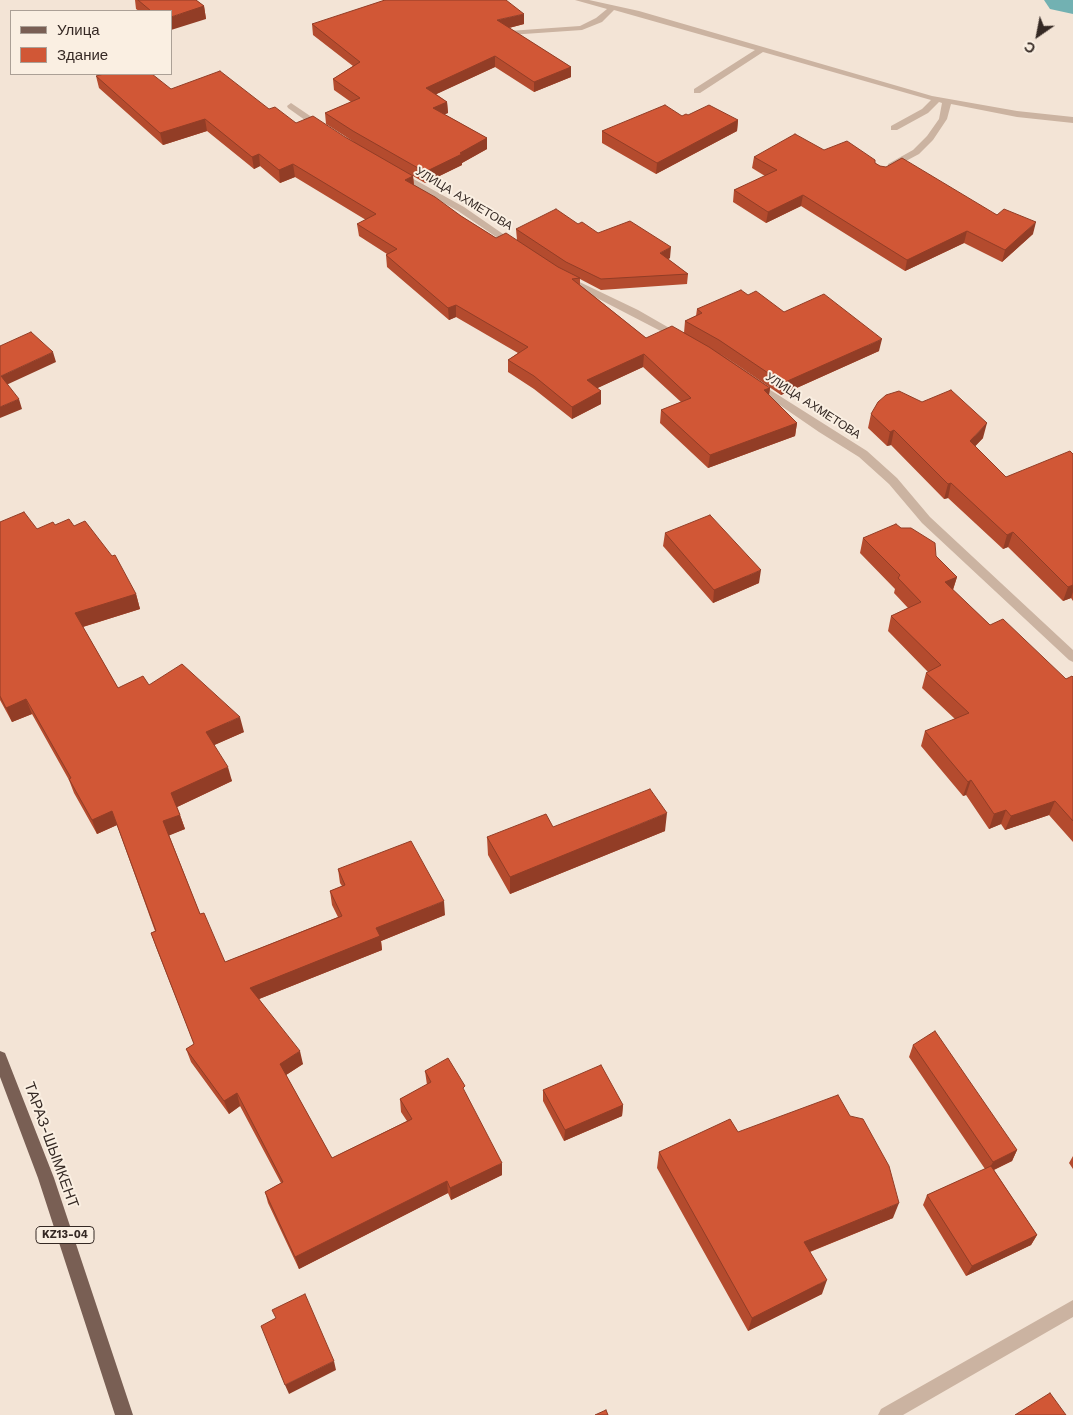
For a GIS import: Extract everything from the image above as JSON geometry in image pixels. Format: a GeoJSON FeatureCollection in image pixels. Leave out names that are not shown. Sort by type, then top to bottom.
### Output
{"type":"FeatureCollection","features":[{"type":"Feature","properties":{"kind":"main road","name":"ТАРАЗ-ШЫМКЕНТ"},"geometry":{"type":"LineString","coordinates":[[0,1058],[46,1178],[124,1415]]}},
{"type":"Feature","properties":{"kind":"street"},"geometry":{"type":"LineString","coordinates":[[579,0],[937,100],[1017,114],[1073,120]]}},
{"type":"Feature","properties":{"kind":"street"},"geometry":{"type":"LineString","coordinates":[[509,33],[582,28],[599,20],[612,8]]}},
{"type":"Feature","properties":{"kind":"street"},"geometry":{"type":"LineString","coordinates":[[697,91],[761,50]]}},
{"type":"Feature","properties":{"kind":"street"},"geometry":{"type":"LineString","coordinates":[[894,128],[925,112],[937,100]]}},
{"type":"Feature","properties":{"kind":"street"},"geometry":{"type":"LineString","coordinates":[[886,169],[916,152],[930,138],[943,119],[947,101]]}},
{"type":"Feature","properties":{"kind":"street"},"geometry":{"type":"LineString","coordinates":[[291,106],[328,131]]}},
{"type":"Feature","properties":{"kind":"street","name":"УЛИЦА АХМЕТОВА"},"geometry":{"type":"LineString","coordinates":[[393,170],[461,209],[523,250]]}},
{"type":"Feature","properties":{"kind":"street"},"geometry":{"type":"LineString","coordinates":[[554,271],[689,343]]}},
{"type":"Feature","properties":{"kind":"street","name":"УЛИЦА АХМЕТОВА"},"geometry":{"type":"LineString","coordinates":[[745,377],[823,430],[863,454],[893,481],[926,520],[1073,657]]}},
{"type":"Feature","properties":{"kind":"street"},"geometry":{"type":"LineString","coordinates":[[887,1415],[1073,1308]]}},
{"type":"Feature","properties":{"kind":"building"},"geometry":{"type":"Polygon","coordinates":[[[138,0],[196,0],[204,6],[172,17],[172,10],[150,10],[138,0]]]}},
{"type":"Feature","properties":{"kind":"building"},"geometry":{"type":"Polygon","coordinates":[[[385,0],[506,0],[524,14],[497,20],[571,67],[534,82],[495,56],[426,88],[447,102],[433,108],[487,138],[460,153],[462,154],[425,172],[325,113],[360,98],[333,79],[360,62],[312,24],[385,0]]]}},
{"type":"Feature","properties":{"kind":"building"},"geometry":{"type":"Polygon","coordinates":[[[220,71],[269,109],[275,107],[296,123],[313,116],[345,137],[413,176],[405,180],[435,197],[496,238],[506,233],[558,267],[580,278],[572,279],[646,338],[672,326],[709,347],[770,388],[764,390],[797,423],[710,455],[661,410],[691,398],[644,354],[587,380],[601,391],[572,407],[534,376],[508,360],[528,347],[456,305],[448,308],[386,255],[397,249],[357,224],[376,214],[293,164],[279,170],[259,154],[252,157],[205,119],[160,133],[96,76],[153,75],[171,89],[220,71]]]}},
{"type":"Feature","properties":{"kind":"building"},"geometry":{"type":"Polygon","coordinates":[[[665,105],[682,116],[709,105],[738,120],[657,163],[602,131],[665,105]]]}},
{"type":"Feature","properties":{"kind":"building"},"geometry":{"type":"Polygon","coordinates":[[[795,134],[824,150],[847,141],[875,160],[875,163],[880,166],[886,167],[902,158],[997,215],[1004,209],[1036,222],[1005,250],[967,231],[907,260],[803,195],[768,212],[734,190],[777,170],[754,157],[795,134]]]}},
{"type":"Feature","properties":{"kind":"building"},"geometry":{"type":"Polygon","coordinates":[[[556,209],[578,224],[582,222],[598,233],[630,221],[671,247],[660,253],[688,274],[601,279],[566,262],[516,229],[556,209]]]}},
{"type":"Feature","properties":{"kind":"building"},"geometry":{"type":"Polygon","coordinates":[[[741,290],[748,295],[756,291],[784,312],[824,294],[882,339],[783,383],[719,340],[685,321],[702,313],[697,309],[741,290]]]}},
{"type":"Feature","properties":{"kind":"building"},"geometry":{"type":"Polygon","coordinates":[[[31,332],[53,352],[1,376],[19,399],[0,407],[0,346],[31,332]]]}},
{"type":"Feature","properties":{"kind":"building"},"geometry":{"type":"Polygon","coordinates":[[[951,390],[987,423],[970,441],[1006,477],[1070,451],[1073,454],[1073,585],[1068,587],[1013,532],[1007,535],[951,483],[948,484],[894,430],[890,432],[871,414],[878,402],[886,395],[899,391],[922,402],[951,390]]]}},
{"type":"Feature","properties":{"kind":"building"},"geometry":{"type":"Polygon","coordinates":[[[24,512],[37,529],[53,522],[55,525],[69,519],[74,526],[85,521],[112,556],[115,555],[136,594],[75,613],[118,688],[143,676],[149,685],[182,664],[240,717],[206,732],[228,767],[171,793],[180,815],[163,821],[200,914],[204,913],[225,962],[342,916],[330,891],[345,885],[338,869],[411,841],[444,901],[376,928],[380,936],[250,988],[300,1051],[280,1064],[332,1158],[412,1119],[400,1099],[431,1082],[425,1071],[448,1058],[465,1086],[463,1088],[502,1163],[450,1188],[447,1181],[295,1257],[265,1192],[283,1182],[237,1093],[224,1101],[186,1049],[194,1044],[151,933],[156,931],[112,811],[92,820],[69,779],[71,778],[26,699],[6,708],[0,696],[0,522],[24,512]]]}},
{"type":"Feature","properties":{"kind":"building"},"geometry":{"type":"Polygon","coordinates":[[[710,515],[761,570],[714,590],[665,533],[710,515]]]}},
{"type":"Feature","properties":{"kind":"building"},"geometry":{"type":"Polygon","coordinates":[[[896,524],[901,528],[911,528],[935,543],[936,556],[957,577],[945,582],[990,625],[1003,619],[1066,679],[1073,677],[1073,821],[1055,801],[1011,816],[1006,810],[994,814],[971,780],[968,782],[925,731],[969,713],[926,673],[941,665],[891,616],[921,602],[898,578],[900,575],[863,538],[896,524]]]}},
{"type":"Feature","properties":{"kind":"building"},"geometry":{"type":"Polygon","coordinates":[[[650,789],[667,813],[510,877],[487,837],[546,814],[553,827],[650,789]]]}},
{"type":"Feature","properties":{"kind":"building"},"geometry":{"type":"Polygon","coordinates":[[[935,1031],[1017,1150],[993,1162],[913,1045],[935,1031]]]}},
{"type":"Feature","properties":{"kind":"building"},"geometry":{"type":"Polygon","coordinates":[[[601,1065],[623,1105],[565,1130],[543,1090],[601,1065]]]}},
{"type":"Feature","properties":{"kind":"building"},"geometry":{"type":"Polygon","coordinates":[[[838,1095],[850,1116],[863,1119],[889,1166],[899,1203],[804,1242],[827,1280],[752,1318],[659,1152],[730,1119],[738,1132],[838,1095]]]}},
{"type":"Feature","properties":{"kind":"building"},"geometry":{"type":"Polygon","coordinates":[[[991,1166],[1037,1235],[972,1266],[927,1195],[991,1166]]]}},
{"type":"Feature","properties":{"kind":"building"},"geometry":{"type":"Polygon","coordinates":[[[305,1294],[334,1361],[285,1385],[261,1326],[276,1318],[272,1310],[305,1294]]]}},
{"type":"Feature","properties":{"kind":"building"},"geometry":{"type":"Polygon","coordinates":[[[1050,1393],[1066,1415],[1015,1415],[1050,1393]]]}},
{"type":"Feature","properties":{"kind":"building"},"geometry":{"type":"Polygon","coordinates":[[[606,1410],[608,1415],[595,1415],[606,1410]]]}},
{"type":"Feature","properties":{"kind":"waterway"},"geometry":{"type":"LineString","coordinates":[[1064,0],[1073,2]]}}]}
